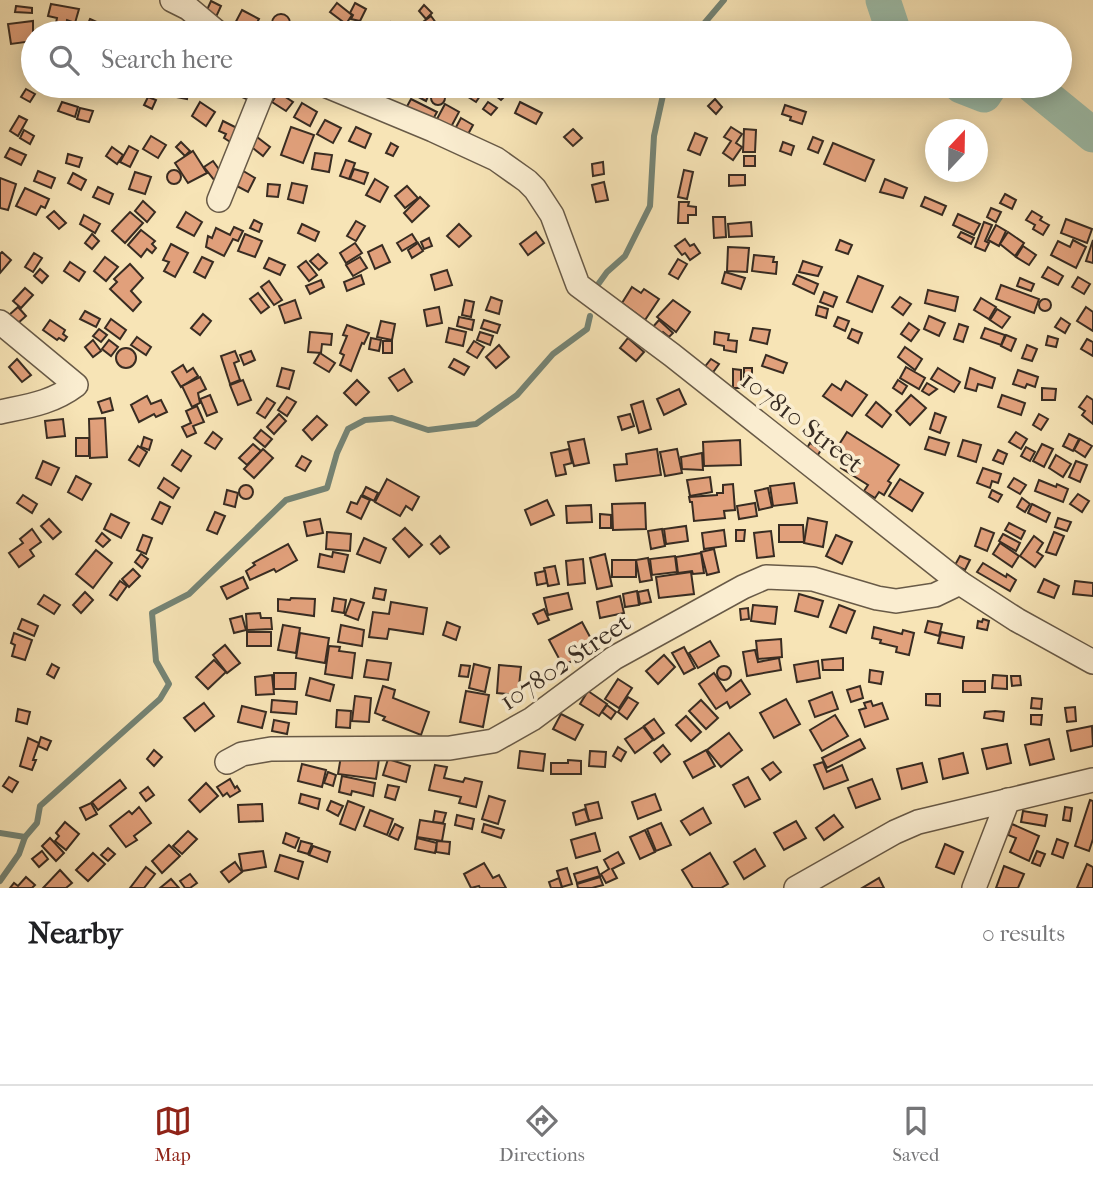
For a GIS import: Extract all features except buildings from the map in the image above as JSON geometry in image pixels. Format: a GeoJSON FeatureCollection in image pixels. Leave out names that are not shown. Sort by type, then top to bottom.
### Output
{"type":"FeatureCollection","features":[{"type":"Feature","properties":{"kind":"street"},"geometry":{"type":"LineString","coordinates":[[172,0],[188,8],[204,21]]}},
{"type":"Feature","properties":{"kind":"street"},"geometry":{"type":"LineString","coordinates":[[219,200],[260,98]]}},
{"type":"Feature","properties":{"kind":"street","name":"107810 Street"},"geometry":{"type":"LineString","coordinates":[[356,98],[496,159],[527,181],[552,215],[578,285],[672,355],[960,583],[1017,620],[1093,662]]}},
{"type":"Feature","properties":{"kind":"street"},"geometry":{"type":"LineString","coordinates":[[0,322],[76,385],[64,394],[37,405],[0,412]]}},
{"type":"Feature","properties":{"kind":"street","name":"107802 Street"},"geometry":{"type":"LineString","coordinates":[[227,762],[242,754],[271,749],[450,748],[493,741],[532,719],[614,658],[766,577],[813,579],[895,601],[935,595],[960,583]]}},
{"type":"Feature","properties":{"kind":"street"},"geometry":{"type":"LineString","coordinates":[[796,888],[895,832],[918,822],[1093,780]]}},
{"type":"Feature","properties":{"kind":"street"},"geometry":{"type":"LineString","coordinates":[[974,888],[1008,800]]}},
{"type":"Feature","properties":{"kind":"waterway"},"geometry":{"type":"LineString","coordinates":[[706,21],[724,0]]}},
{"type":"Feature","properties":{"kind":"waterway"},"geometry":{"type":"LineString","coordinates":[[883,0],[890,21]]}},
{"type":"Feature","properties":{"kind":"waterway"},"geometry":{"type":"LineString","coordinates":[[594,290],[607,272],[625,256],[650,206],[654,136],[662,98]]}},
{"type":"Feature","properties":{"kind":"waterway"},"geometry":{"type":"LineString","coordinates":[[1048,98],[1093,135]]}},
{"type":"Feature","properties":{"kind":"waterway"},"geometry":{"type":"LineString","coordinates":[[0,881],[19,854],[25,837],[37,823],[40,806],[160,699],[169,684],[156,661],[152,613],[189,594],[286,500],[327,488],[337,453],[348,429],[365,420],[392,418],[428,430],[476,424],[517,395],[553,354],[587,329],[590,316]]}},
{"type":"Feature","properties":{"kind":"waterway"},"geometry":{"type":"LineString","coordinates":[[0,833],[25,837]]}}]}
